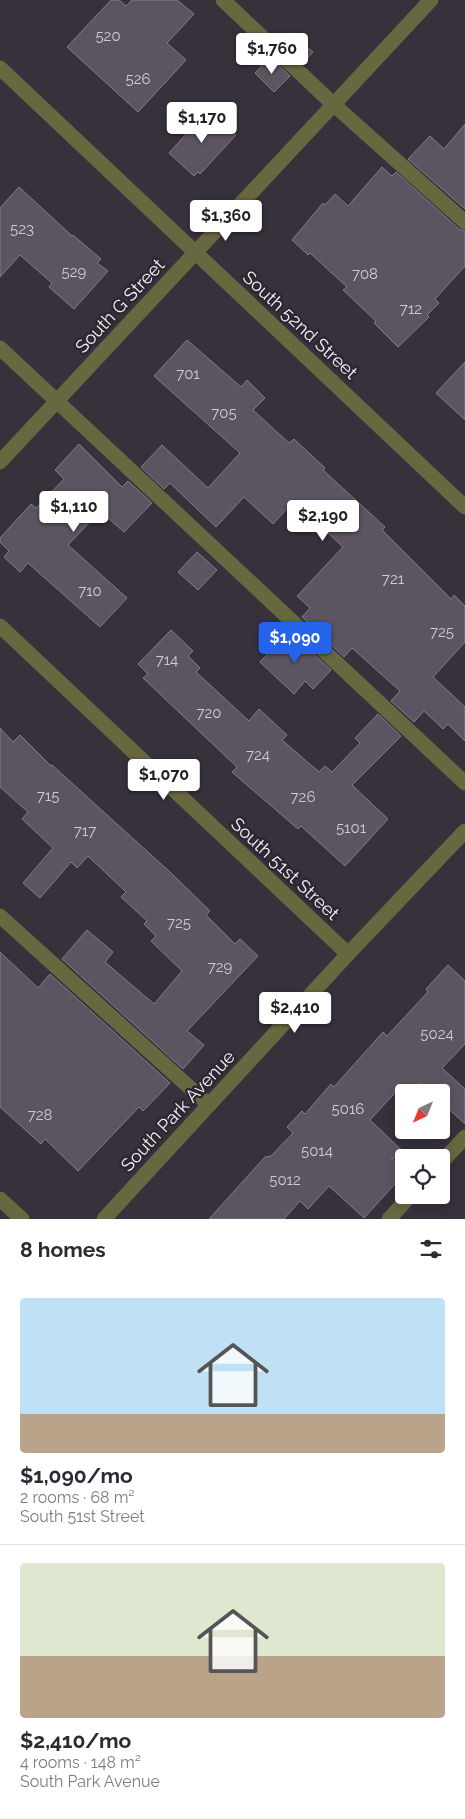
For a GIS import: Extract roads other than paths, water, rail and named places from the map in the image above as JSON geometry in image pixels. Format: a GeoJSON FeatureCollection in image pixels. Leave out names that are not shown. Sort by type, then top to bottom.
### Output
{"type":"FeatureCollection","features":[{"type":"Feature","properties":{"kind":"street"},"geometry":{"type":"LineString","coordinates":[[223,0],[334,104],[465,222]]}},
{"type":"Feature","properties":{"kind":"street","name":"South G Street"},"geometry":{"type":"LineString","coordinates":[[0,462],[430,0]]}},
{"type":"Feature","properties":{"kind":"street","name":"South 52nd Street"},"geometry":{"type":"LineString","coordinates":[[0,68],[465,507]]}},
{"type":"Feature","properties":{"kind":"street"},"geometry":{"type":"LineString","coordinates":[[0,348],[465,782]]}},
{"type":"Feature","properties":{"kind":"street","name":"South 51st Street"},"geometry":{"type":"LineString","coordinates":[[0,626],[348,954]]}},
{"type":"Feature","properties":{"kind":"street","name":"South Park Avenue"},"geometry":{"type":"LineString","coordinates":[[104,1219],[465,830]]}},
{"type":"Feature","properties":{"kind":"street"},"geometry":{"type":"LineString","coordinates":[[0,916],[209,1105]]}},
{"type":"Feature","properties":{"kind":"street"},"geometry":{"type":"LineString","coordinates":[[450,1153],[465,1137]]}},
{"type":"Feature","properties":{"kind":"street"},"geometry":{"type":"LineString","coordinates":[[0,1199],[22,1219]]}},
{"type":"Feature","properties":{"kind":"street"},"geometry":{"type":"LineString","coordinates":[[389,1219],[403,1204]]}}]}
